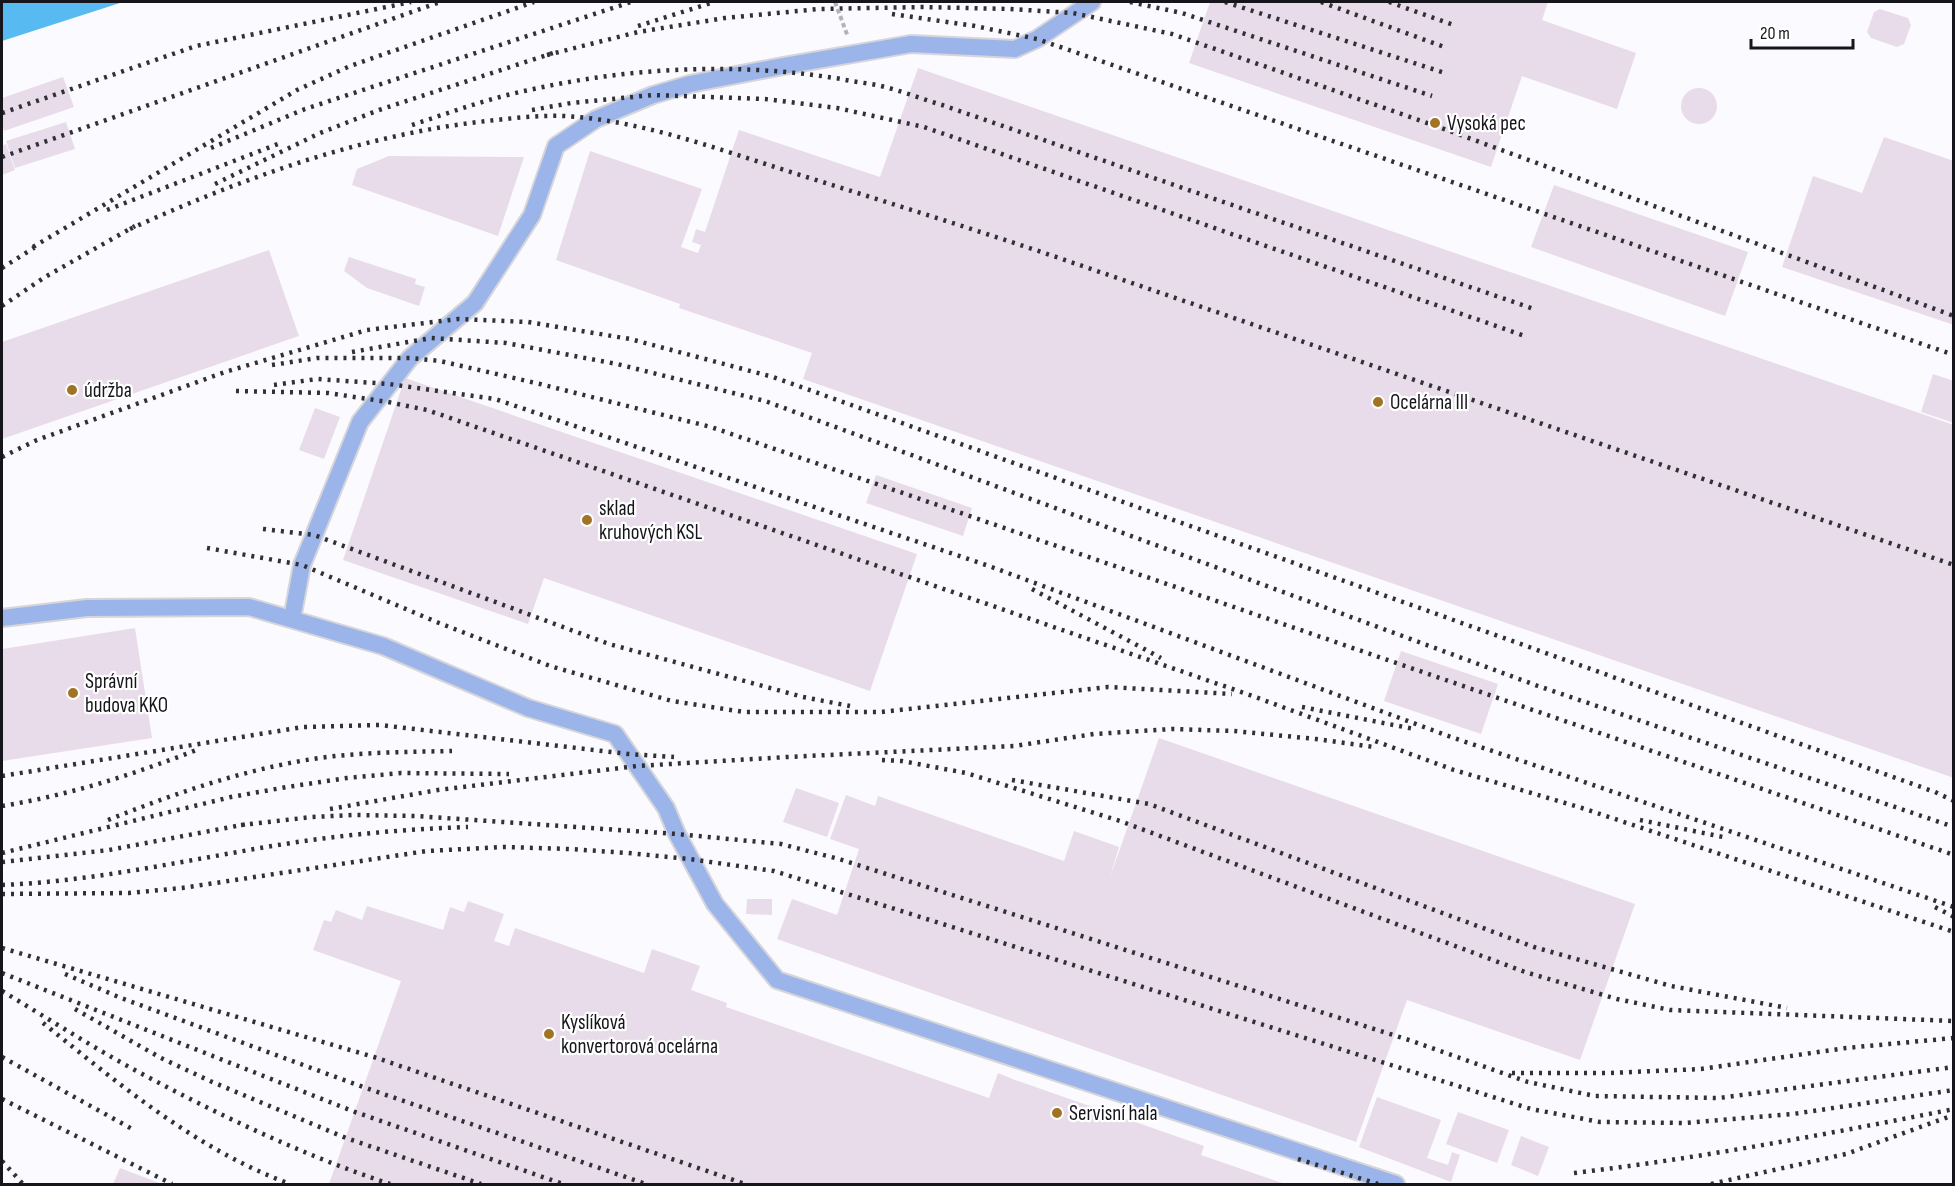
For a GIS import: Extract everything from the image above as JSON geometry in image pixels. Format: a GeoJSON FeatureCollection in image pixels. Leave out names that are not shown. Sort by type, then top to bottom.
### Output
{"type":"FeatureCollection","features":[{"type":"Feature","properties":{"kind":"lane"},"geometry":{"type":"LineString","coordinates":[[292,619],[302,565],[360,422],[410,358],[475,303],[531,215],[556,146],[597,119],[653,95],[690,84],[911,44],[1015,49],[1037,39],[1092,2]]}},
{"type":"Feature","properties":{"kind":"lane"},"geometry":{"type":"LineString","coordinates":[[2,618],[87,608],[249,607],[383,646],[528,708],[615,734],[666,808],[677,834],[715,904],[777,980],[1396,1185]]}},
{"type":"Feature","properties":{"kind":"path"},"geometry":{"type":"LineString","coordinates":[[835,2],[849,37]]}},
{"type":"Feature","properties":{"kind":"water"},"geometry":{"type":"Polygon","coordinates":[[[2,2],[123,2],[2,41],[2,2]]]}},
{"type":"Feature","properties":{"kind":"building","name":"Vysoká pec"},"geometry":{"type":"Polygon","coordinates":[[[1210,2],[1548,2],[1542,20],[1636,53],[1617,109],[1522,76],[1491,167],[1189,63],[1210,2]]]}},
{"type":"Feature","properties":{"kind":"building"},"geometry":{"type":"Polygon","coordinates":[[[1880,9],[1908,18],[1911,25],[1904,44],[1897,47],[1871,38],[1867,32],[1874,12],[1880,9]]]}},
{"type":"Feature","properties":{"kind":"building","name":"Ocelárna III"},"geometry":{"type":"Polygon","coordinates":[[[918,68],[1954,425],[1954,778],[803,379],[812,353],[679,308],[680,304],[556,260],[590,151],[702,189],[681,247],[698,253],[701,245],[692,242],[696,229],[705,232],[739,130],[880,177],[918,68]]]}},
{"type":"Feature","properties":{"kind":"building"},"geometry":{"type":"Polygon","coordinates":[[[63,77],[74,107],[4,131],[2,98],[63,77]]]}},
{"type":"Feature","properties":{"kind":"building"},"geometry":{"type":"Polygon","coordinates":[[[1699,88],[1711,94],[1717,106],[1711,118],[1699,124],[1687,118],[1681,106],[1687,94],[1699,88]]]}},
{"type":"Feature","properties":{"kind":"building"},"geometry":{"type":"Polygon","coordinates":[[[66,122],[75,149],[15,168],[6,141],[66,122]]]}},
{"type":"Feature","properties":{"kind":"building"},"geometry":{"type":"Polygon","coordinates":[[[1884,137],[1954,161],[1954,325],[1782,267],[1813,176],[1862,193],[1884,137]]]}},
{"type":"Feature","properties":{"kind":"building"},"geometry":{"type":"Polygon","coordinates":[[[6,144],[15,170],[2,175],[2,146],[6,144]]]}},
{"type":"Feature","properties":{"kind":"building"},"geometry":{"type":"Polygon","coordinates":[[[389,156],[524,157],[498,236],[352,185],[357,169],[389,156]]]}},
{"type":"Feature","properties":{"kind":"building"},"geometry":{"type":"Polygon","coordinates":[[[1554,185],[1748,252],[1725,316],[1531,247],[1554,185]]]}},
{"type":"Feature","properties":{"kind":"building","name":"údržba"},"geometry":{"type":"Polygon","coordinates":[[[269,250],[299,336],[2,439],[2,342],[269,250]]]}},
{"type":"Feature","properties":{"kind":"building"},"geometry":{"type":"Polygon","coordinates":[[[349,257],[416,279],[415,284],[425,287],[419,306],[367,288],[344,271],[349,257]]]}},
{"type":"Feature","properties":{"kind":"building"},"geometry":{"type":"Polygon","coordinates":[[[1933,374],[1954,381],[1954,423],[1921,412],[1933,374]]]}},
{"type":"Feature","properties":{"kind":"building","name":"sklad kruhových KSL"},"geometry":{"type":"Polygon","coordinates":[[[405,378],[917,554],[870,691],[544,578],[528,624],[343,560],[405,378]]]}},
{"type":"Feature","properties":{"kind":"building"},"geometry":{"type":"Polygon","coordinates":[[[315,408],[340,417],[324,459],[299,450],[315,408]]]}},
{"type":"Feature","properties":{"kind":"building"},"geometry":{"type":"Polygon","coordinates":[[[876,475],[972,508],[963,536],[866,503],[876,475]]]}},
{"type":"Feature","properties":{"kind":"building","name":"Správní budova KKO"},"geometry":{"type":"Polygon","coordinates":[[[135,628],[152,738],[2,761],[2,649],[135,628]]]}},
{"type":"Feature","properties":{"kind":"building"},"geometry":{"type":"Polygon","coordinates":[[[1401,651],[1498,684],[1481,734],[1384,701],[1401,651]]]}},
{"type":"Feature","properties":{"kind":"building"},"geometry":{"type":"Polygon","coordinates":[[[1159,738],[1635,904],[1580,1060],[1407,1000],[1356,1142],[777,939],[792,899],[837,915],[859,849],[830,839],[846,795],[875,806],[878,796],[1064,861],[1074,831],[1119,847],[1110,877],[1159,738]]]}},
{"type":"Feature","properties":{"kind":"building"},"geometry":{"type":"Polygon","coordinates":[[[796,788],[839,803],[827,837],[783,822],[796,788]]]}},
{"type":"Feature","properties":{"kind":"building"},"geometry":{"type":"Polygon","coordinates":[[[747,899],[772,899],[772,915],[746,914],[747,899]]]}},
{"type":"Feature","properties":{"kind":"building","name":"Kyslíková konvertorová ocelárna"},"geometry":{"type":"Polygon","coordinates":[[[468,901],[504,914],[494,941],[509,946],[515,928],[644,973],[652,949],[700,966],[691,990],[727,1003],[726,1007],[989,1098],[998,1073],[1204,1146],[1201,1155],[1285,1184],[329,1184],[401,981],[313,950],[324,920],[331,922],[336,910],[362,920],[367,906],[443,930],[450,907],[464,912],[468,901]]]}},
{"type":"Feature","properties":{"kind":"building"},"geometry":{"type":"Polygon","coordinates":[[[1377,1097],[1441,1120],[1427,1158],[1448,1165],[1452,1152],[1460,1155],[1451,1182],[1359,1147],[1377,1097]]]}},
{"type":"Feature","properties":{"kind":"building"},"geometry":{"type":"Polygon","coordinates":[[[1458,1112],[1509,1130],[1497,1163],[1446,1144],[1458,1112]]]}},
{"type":"Feature","properties":{"kind":"building"},"geometry":{"type":"Polygon","coordinates":[[[1521,1136],[1549,1147],[1538,1176],[1511,1165],[1521,1136]]]}},
{"type":"Feature","properties":{"kind":"building"},"geometry":{"type":"Polygon","coordinates":[[[120,1168],[162,1184],[113,1184],[120,1168]]]}},
{"type":"Feature","properties":{"kind":"railway"},"geometry":{"type":"LineString","coordinates":[[2,113],[196,46],[411,2]]}},
{"type":"Feature","properties":{"kind":"railway"},"geometry":{"type":"LineString","coordinates":[[2,157],[440,2]]}},
{"type":"Feature","properties":{"kind":"railway"},"geometry":{"type":"LineString","coordinates":[[33,247],[297,90],[350,66],[534,2]]}},
{"type":"Feature","properties":{"kind":"railway"},"geometry":{"type":"LineString","coordinates":[[211,148],[305,109],[631,2]]}},
{"type":"Feature","properties":{"kind":"railway"},"geometry":{"type":"LineString","coordinates":[[638,26],[714,2]]}},
{"type":"Feature","properties":{"kind":"railway"},"geometry":{"type":"LineString","coordinates":[[1130,2],[1182,13],[1432,96]]}},
{"type":"Feature","properties":{"kind":"railway"},"geometry":{"type":"LineString","coordinates":[[1225,2],[1445,73]]}},
{"type":"Feature","properties":{"kind":"railway"},"geometry":{"type":"LineString","coordinates":[[1321,2],[1447,48]]}},
{"type":"Feature","properties":{"kind":"railway"},"geometry":{"type":"LineString","coordinates":[[1389,2],[1454,25]]}},
{"type":"Feature","properties":{"kind":"railway"},"geometry":{"type":"LineString","coordinates":[[547,55],[638,32],[725,18],[819,9],[923,7],[1073,13],[1172,34],[1436,126],[1954,316]]}},
{"type":"Feature","properties":{"kind":"railway"},"geometry":{"type":"LineString","coordinates":[[892,14],[975,26],[1037,39],[1954,355]]}},
{"type":"Feature","properties":{"kind":"railway"},"geometry":{"type":"LineString","coordinates":[[215,184],[320,133],[379,110],[553,53]]}},
{"type":"Feature","properties":{"kind":"railway"},"geometry":{"type":"LineString","coordinates":[[412,125],[514,93],[607,76],[724,69],[763,70],[841,79],[889,88],[942,105],[1534,309]]}},
{"type":"Feature","properties":{"kind":"railway"},"geometry":{"type":"LineString","coordinates":[[532,110],[571,103],[653,95],[765,99],[837,108],[924,127],[1525,336]]}},
{"type":"Feature","properties":{"kind":"railway"},"geometry":{"type":"LineString","coordinates":[[130,229],[257,177],[300,162],[388,138],[478,122],[531,117],[564,116],[619,123],[699,143],[1027,247],[1954,565]]}},
{"type":"Feature","properties":{"kind":"railway"},"geometry":{"type":"LineString","coordinates":[[107,210],[283,142]]}},
{"type":"Feature","properties":{"kind":"railway"},"geometry":{"type":"LineString","coordinates":[[2,306],[45,277],[135,226]]}},
{"type":"Feature","properties":{"kind":"railway"},"geometry":{"type":"LineString","coordinates":[[2,268],[40,244]]}},
{"type":"Feature","properties":{"kind":"railway"},"geometry":{"type":"LineString","coordinates":[[2,457],[37,440],[225,372],[367,330],[458,319],[528,322],[630,339],[773,377],[1935,792],[1954,801]]}},
{"type":"Feature","properties":{"kind":"railway"},"geometry":{"type":"LineString","coordinates":[[352,352],[431,338],[506,343],[617,364],[765,401],[1538,686],[1954,827]]}},
{"type":"Feature","properties":{"kind":"railway"},"geometry":{"type":"LineString","coordinates":[[272,365],[317,358],[410,358],[440,361],[711,427],[1954,855]]}},
{"type":"Feature","properties":{"kind":"railway"},"geometry":{"type":"LineString","coordinates":[[274,385],[317,379],[389,384],[495,399],[989,566],[1451,737],[1954,907]]}},
{"type":"Feature","properties":{"kind":"railway"},"geometry":{"type":"LineString","coordinates":[[236,391],[328,393],[427,410],[1247,694],[1454,770],[1582,808],[1954,932]]}},
{"type":"Feature","properties":{"kind":"railway"},"geometry":{"type":"LineString","coordinates":[[263,529],[314,535],[609,644],[803,697],[850,706]]}},
{"type":"Feature","properties":{"kind":"railway"},"geometry":{"type":"LineString","coordinates":[[207,548],[302,565],[439,623],[550,666],[672,701],[744,712],[881,712],[1108,687],[1232,694]]}},
{"type":"Feature","properties":{"kind":"railway"},"geometry":{"type":"LineString","coordinates":[[1032,589],[1161,658]]}},
{"type":"Feature","properties":{"kind":"railway"},"geometry":{"type":"LineString","coordinates":[[1302,707],[1414,729]]}},
{"type":"Feature","properties":{"kind":"railway"},"geometry":{"type":"LineString","coordinates":[[2,776],[303,727],[380,725],[628,754],[674,757]]}},
{"type":"Feature","properties":{"kind":"railway"},"geometry":{"type":"LineString","coordinates":[[330,809],[438,790],[637,766],[1014,746],[1094,734],[1172,729],[1234,731],[1374,747]]}},
{"type":"Feature","properties":{"kind":"railway"},"geometry":{"type":"LineString","coordinates":[[2,806],[102,783],[199,749]]}},
{"type":"Feature","properties":{"kind":"railway"},"geometry":{"type":"LineString","coordinates":[[108,820],[211,783],[291,763],[352,755],[452,751]]}},
{"type":"Feature","properties":{"kind":"railway"},"geometry":{"type":"LineString","coordinates":[[882,760],[902,761],[966,773],[1120,821],[1525,972],[1617,999],[1670,1010],[1954,1021]]}},
{"type":"Feature","properties":{"kind":"railway"},"geometry":{"type":"LineString","coordinates":[[2,853],[231,797],[287,787],[401,773],[509,774]]}},
{"type":"Feature","properties":{"kind":"railway"},"geometry":{"type":"LineString","coordinates":[[1012,780],[1149,804],[1534,947],[1671,986],[1787,1008]]}},
{"type":"Feature","properties":{"kind":"railway"},"geometry":{"type":"LineString","coordinates":[[241,825],[312,817],[416,816],[677,834],[781,844],[839,859],[1412,1041],[1528,1082],[1595,1096],[1719,1098],[1954,1067]]}},
{"type":"Feature","properties":{"kind":"railway"},"geometry":{"type":"LineString","coordinates":[[1640,820],[1728,838]]}},
{"type":"Feature","properties":{"kind":"railway"},"geometry":{"type":"LineString","coordinates":[[2,862],[109,850],[247,824]]}},
{"type":"Feature","properties":{"kind":"railway"},"geometry":{"type":"LineString","coordinates":[[2,885],[111,874],[335,837],[468,827]]}},
{"type":"Feature","properties":{"kind":"railway"},"geometry":{"type":"LineString","coordinates":[[2,894],[129,893],[182,888],[427,851],[503,847],[570,849],[689,859],[774,871],[1531,1109],[1600,1122],[1686,1123],[1793,1114],[1954,1090]]}},
{"type":"Feature","properties":{"kind":"railway"},"geometry":{"type":"LineString","coordinates":[[1935,907],[1954,917]]}},
{"type":"Feature","properties":{"kind":"railway"},"geometry":{"type":"LineString","coordinates":[[2,948],[374,1057],[745,1184]]}},
{"type":"Feature","properties":{"kind":"railway"},"geometry":{"type":"LineString","coordinates":[[2,973],[355,1112],[563,1184]]}},
{"type":"Feature","properties":{"kind":"railway"},"geometry":{"type":"LineString","coordinates":[[65,974],[121,998],[363,1087],[646,1184]]}},
{"type":"Feature","properties":{"kind":"railway"},"geometry":{"type":"LineString","coordinates":[[2,991],[108,1055],[204,1106],[265,1135],[390,1184]]}},
{"type":"Feature","properties":{"kind":"railway"},"geometry":{"type":"LineString","coordinates":[[75,1009],[161,1058],[210,1081],[346,1138],[481,1184]]}},
{"type":"Feature","properties":{"kind":"railway"},"geometry":{"type":"LineString","coordinates":[[43,1023],[160,1114],[223,1153],[290,1184]]}},
{"type":"Feature","properties":{"kind":"railway"},"geometry":{"type":"LineString","coordinates":[[1512,1073],[1609,1073],[1701,1069],[1846,1048],[1954,1038]]}},
{"type":"Feature","properties":{"kind":"railway"},"geometry":{"type":"LineString","coordinates":[[2,1057],[134,1130]]}},
{"type":"Feature","properties":{"kind":"railway"},"geometry":{"type":"LineString","coordinates":[[2,1099],[172,1184]]}},
{"type":"Feature","properties":{"kind":"railway"},"geometry":{"type":"LineString","coordinates":[[1574,1173],[1717,1153],[1954,1109]]}},
{"type":"Feature","properties":{"kind":"railway"},"geometry":{"type":"LineString","coordinates":[[1711,1184],[1846,1154],[1948,1117]]}},
{"type":"Feature","properties":{"kind":"railway"},"geometry":{"type":"LineString","coordinates":[[1298,1159],[1378,1184]]}},
{"type":"Feature","properties":{"kind":"railway"},"geometry":{"type":"LineString","coordinates":[[2,1161],[23,1184]]}},
{"type":"Feature","properties":{"kind":"place","name":"Vysoká pec"},"geometry":{"type":"Point","coordinates":[1435,123]}},
{"type":"Feature","properties":{"kind":"place","name":"údržba"},"geometry":{"type":"Point","coordinates":[72,390]}},
{"type":"Feature","properties":{"kind":"place","name":"Ocelárna III"},"geometry":{"type":"Point","coordinates":[1378,402]}},
{"type":"Feature","properties":{"kind":"place","name":"sklad kruhových KSL"},"geometry":{"type":"Point","coordinates":[587,520]}},
{"type":"Feature","properties":{"kind":"place","name":"Správní budova KKO"},"geometry":{"type":"Point","coordinates":[73,693]}},
{"type":"Feature","properties":{"kind":"place","name":"Kyslíková konvertorová ocelárna"},"geometry":{"type":"Point","coordinates":[549,1034]}},
{"type":"Feature","properties":{"kind":"place","name":"Servisní hala"},"geometry":{"type":"Point","coordinates":[1057,1113]}}]}
